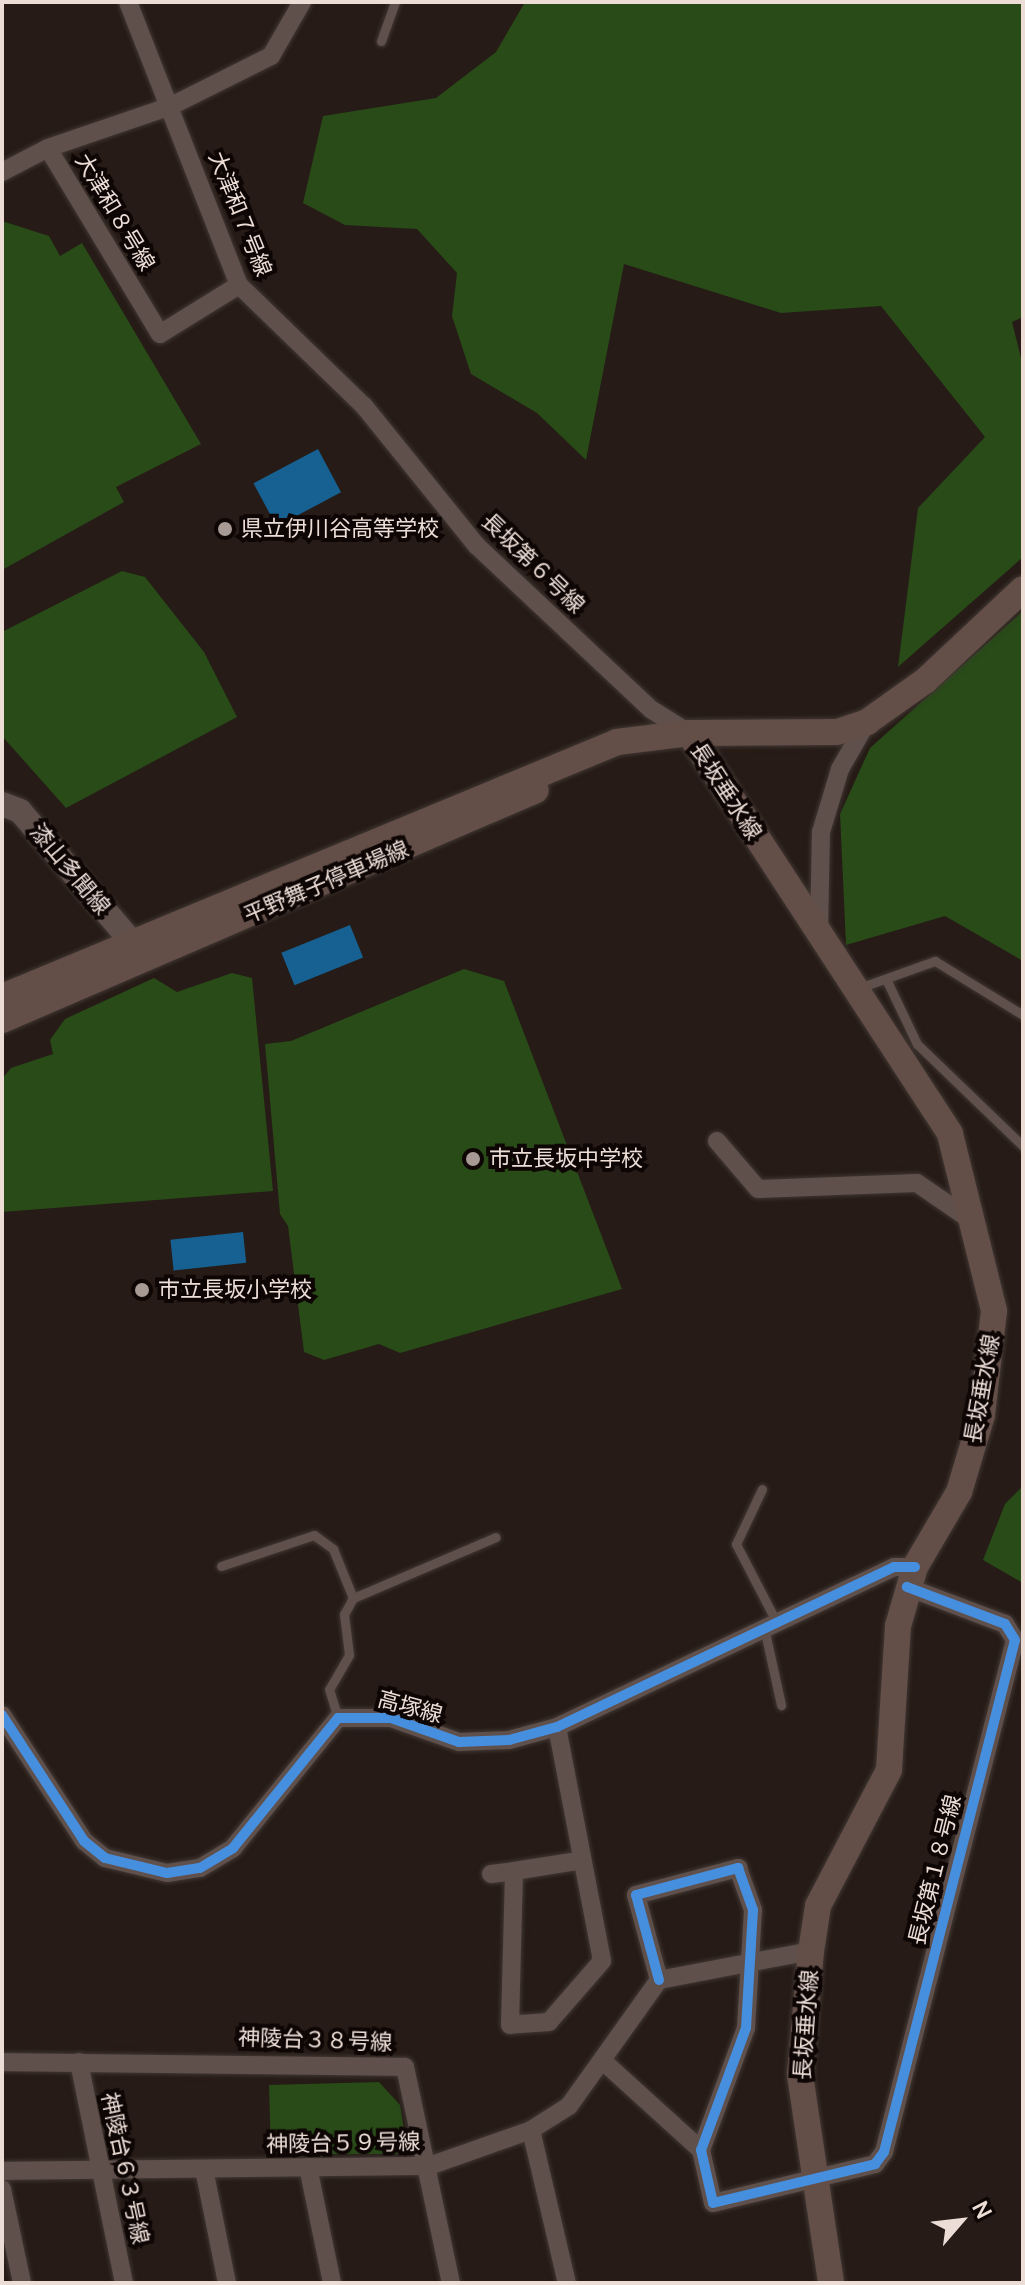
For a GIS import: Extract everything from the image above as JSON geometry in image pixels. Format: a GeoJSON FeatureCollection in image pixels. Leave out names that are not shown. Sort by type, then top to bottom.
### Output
{"type":"FeatureCollection","features":[{"type":"Feature","properties":{"kind":"main road","name":"平野舞子停車場線"},"geometry":{"type":"LineString","coordinates":[[2,1020],[139,951],[648,736],[837,732],[867,722],[925,681],[1023,589]]}},
{"type":"Feature","properties":{"kind":"main road","name":"長坂垂水線"},"geometry":{"type":"LineString","coordinates":[[689,733],[950,1134],[975,1223],[994,1311],[982,1415],[959,1492],[911,1577],[889,1770],[818,1906],[800,2075],[813,2182],[831,2283]]}},
{"type":"Feature","properties":{"kind":"main road","name":"平野舞子停車場線"},"geometry":{"type":"LineString","coordinates":[[2,997],[139,951]]}},
{"type":"Feature","properties":{"kind":"street","name":"大津和７号線"},"geometry":{"type":"LineString","coordinates":[[128,2],[239,285],[364,406]]}},
{"type":"Feature","properties":{"kind":"street","name":"大津和８号線"},"geometry":{"type":"LineString","coordinates":[[239,285],[160,334],[48,148],[171,106],[271,56],[302,2]]}},
{"type":"Feature","properties":{"kind":"street"},"geometry":{"type":"LineString","coordinates":[[2,172],[48,148]]}},
{"type":"Feature","properties":{"kind":"street","name":"長坂第６号線"},"geometry":{"type":"LineString","coordinates":[[364,406],[476,545],[652,710],[689,733]]}},
{"type":"Feature","properties":{"kind":"street"},"geometry":{"type":"LineString","coordinates":[[819,936],[821,832],[840,769],[867,722]]}},
{"type":"Feature","properties":{"kind":"street","name":"漆山多聞線"},"geometry":{"type":"LineString","coordinates":[[2,804],[20,811],[139,951]]}},
{"type":"Feature","properties":{"kind":"street"},"geometry":{"type":"LineString","coordinates":[[717,1141],[758,1189],[917,1183],[975,1223]]}},
{"type":"Feature","properties":{"kind":"street","name":"高塚線"},"geometry":{"type":"LineString","coordinates":[[338,1718],[391,1718],[459,1742],[509,1740],[557,1727],[772,1629],[894,1567],[911,1577]]}},
{"type":"Feature","properties":{"kind":"street","name":"長坂第１８号線"},"geometry":{"type":"LineString","coordinates":[[701,2150],[713,2203],[813,2182],[875,2164],[884,2152],[1015,1640],[1005,1624],[911,1577]]}},
{"type":"Feature","properties":{"kind":"street"},"geometry":{"type":"LineString","coordinates":[[2,1715],[84,1841],[105,1858],[167,1873],[200,1868],[233,1848],[338,1718]]}},
{"type":"Feature","properties":{"kind":"street"},"geometry":{"type":"LineString","coordinates":[[514,1871],[510,2025],[549,2022],[602,1961],[578,1861],[557,1727]]}},
{"type":"Feature","properties":{"kind":"street"},"geometry":{"type":"LineString","coordinates":[[491,1874],[578,1861]]}},
{"type":"Feature","properties":{"kind":"street"},"geometry":{"type":"LineString","coordinates":[[605,2063],[701,2150],[746,2028],[749,1965],[753,1910],[738,1868],[636,1895],[659,1980],[749,1965],[811,1951]]}},
{"type":"Feature","properties":{"kind":"street","name":"神陵台５９号線"},"geometry":{"type":"LineString","coordinates":[[2,2171],[429,2166],[531,2130],[569,2106],[605,2063],[659,1980]]}},
{"type":"Feature","properties":{"kind":"street","name":"神陵台３８号線"},"geometry":{"type":"LineString","coordinates":[[2,2062],[405,2067],[429,2166],[451,2283]]}},
{"type":"Feature","properties":{"kind":"street","name":"神陵台６３号線"},"geometry":{"type":"LineString","coordinates":[[79,2062],[124,2283]]}},
{"type":"Feature","properties":{"kind":"street"},"geometry":{"type":"LineString","coordinates":[[531,2130],[567,2283]]}},
{"type":"Feature","properties":{"kind":"street"},"geometry":{"type":"LineString","coordinates":[[308,2167],[332,2283]]}},
{"type":"Feature","properties":{"kind":"street"},"geometry":{"type":"LineString","coordinates":[[204,2169],[227,2283]]}},
{"type":"Feature","properties":{"kind":"street"},"geometry":{"type":"LineString","coordinates":[[2,2189],[22,2283]]}},
{"type":"Feature","properties":{"kind":"lane"},"geometry":{"type":"LineString","coordinates":[[381,41],[395,2]]}},
{"type":"Feature","properties":{"kind":"lane"},"geometry":{"type":"LineString","coordinates":[[856,989],[935,961],[1023,1015]]}},
{"type":"Feature","properties":{"kind":"lane"},"geometry":{"type":"LineString","coordinates":[[886,979],[917,1044],[1023,1146]]}},
{"type":"Feature","properties":{"kind":"lane"},"geometry":{"type":"LineString","coordinates":[[762,1489],[736,1544],[772,1629],[781,1705]]}},
{"type":"Feature","properties":{"kind":"lane"},"geometry":{"type":"LineString","coordinates":[[221,1566],[314,1535],[333,1549],[353,1598]]}},
{"type":"Feature","properties":{"kind":"lane"},"geometry":{"type":"LineString","coordinates":[[338,1718],[329,1689],[349,1655],[344,1614],[353,1598],[496,1537]]}},
{"type":"Feature","properties":{"kind":"green space"},"geometry":{"type":"Polygon","coordinates":[[[525,2],[1023,2],[1023,317],[1012,322],[1023,366],[1023,557],[898,667],[918,508],[985,437],[881,306],[781,313],[624,264],[586,460],[537,413],[471,374],[452,316],[457,273],[417,229],[345,225],[303,203],[323,116],[436,98],[496,52],[525,2]]]}},
{"type":"Feature","properties":{"kind":"green space"},"geometry":{"type":"Polygon","coordinates":[[[2,221],[49,236],[60,256],[82,243],[201,444],[116,487],[124,502],[2,570],[2,221]]]}},
{"type":"Feature","properties":{"kind":"green space"},"geometry":{"type":"Polygon","coordinates":[[[122,571],[145,577],[204,652],[237,717],[66,808],[2,736],[2,632],[122,571]]]}},
{"type":"Feature","properties":{"kind":"green space"},"geometry":{"type":"Polygon","coordinates":[[[1023,611],[1023,961],[945,916],[846,945],[840,814],[870,748],[1023,611]]]}},
{"type":"Feature","properties":{"kind":"green space"},"geometry":{"type":"Polygon","coordinates":[[[464,969],[504,981],[622,1289],[400,1353],[379,1344],[324,1360],[304,1352],[288,1226],[280,1214],[265,1044],[291,1041],[464,969]]]}},
{"type":"Feature","properties":{"kind":"green space"},"geometry":{"type":"Polygon","coordinates":[[[232,973],[252,978],[273,1191],[2,1212],[2,1079],[11,1068],[53,1054],[50,1040],[65,1019],[154,978],[177,992],[232,973]]]}},
{"type":"Feature","properties":{"kind":"green space"},"geometry":{"type":"Polygon","coordinates":[[[1023,1486],[1023,1583],[983,1560],[1005,1504],[1023,1486]]]}},
{"type":"Feature","properties":{"kind":"green space"},"geometry":{"type":"Polygon","coordinates":[[[379,2082],[400,2105],[408,2154],[271,2154],[269,2085],[379,2082]]]}},
{"type":"Feature","properties":{"kind":"water"},"geometry":{"type":"Polygon","coordinates":[[[318,449],[341,492],[277,527],[254,483],[318,449]]]}},
{"type":"Feature","properties":{"kind":"water"},"geometry":{"type":"Polygon","coordinates":[[[350,925],[363,957],[294,985],[281,953],[350,925]]]}},
{"type":"Feature","properties":{"kind":"water"},"geometry":{"type":"Polygon","coordinates":[[[243,1232],[246,1263],[174,1270],[170,1240],[243,1232]]]}},
{"type":"Feature","properties":{"kind":"cycle path"},"geometry":{"type":"LineString","coordinates":[[2,1715],[84,1841],[105,1858],[167,1873],[200,1868],[233,1848],[338,1718],[391,1718],[459,1742],[509,1740],[557,1727],[894,1567],[915,1567]]}},
{"type":"Feature","properties":{"kind":"cycle path"},"geometry":{"type":"LineString","coordinates":[[659,1980],[636,1895],[738,1868],[753,1910],[746,2028],[701,2150],[713,2203],[875,2164],[884,2152],[1015,1640],[1005,1624],[907,1587]]}},
{"type":"Feature","properties":{"kind":"place","name":"県立伊川谷高等学校"},"geometry":{"type":"Point","coordinates":[225,529]}},
{"type":"Feature","properties":{"kind":"place","name":"市立長坂中学校"},"geometry":{"type":"Point","coordinates":[473,1159]}},
{"type":"Feature","properties":{"kind":"place","name":"市立長坂小学校"},"geometry":{"type":"Point","coordinates":[142,1290]}}]}
